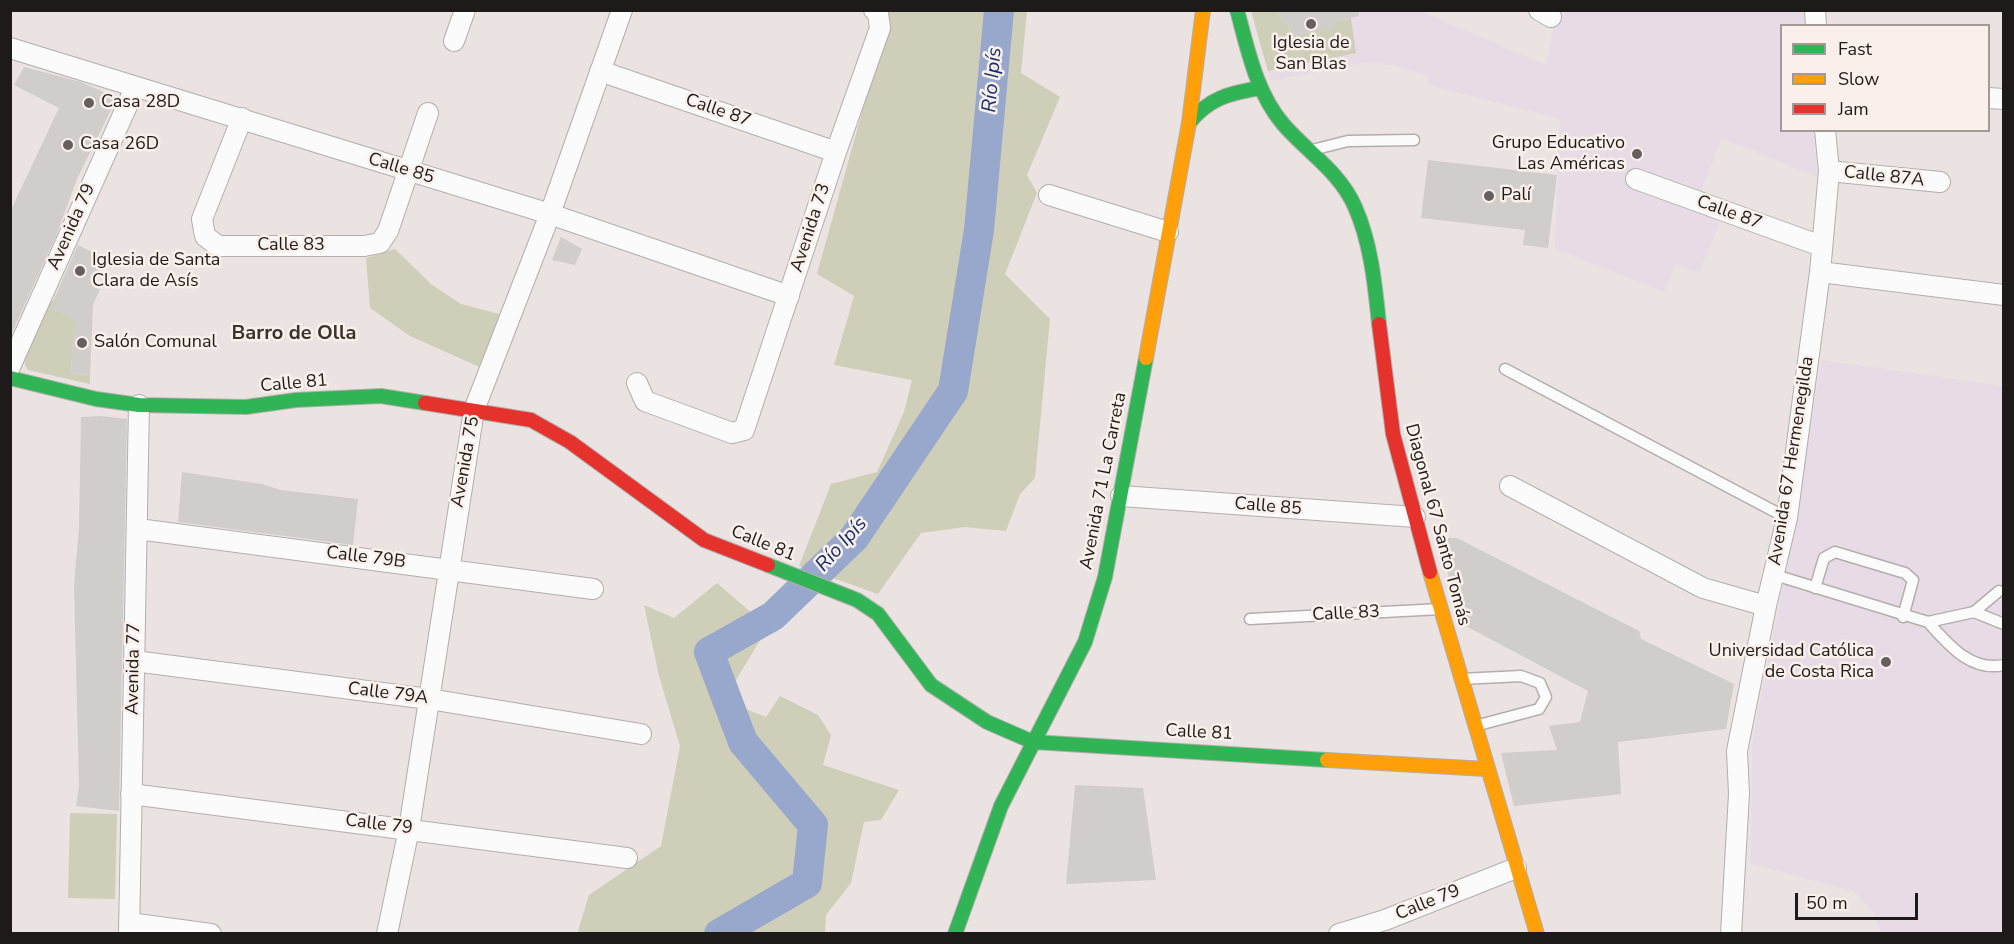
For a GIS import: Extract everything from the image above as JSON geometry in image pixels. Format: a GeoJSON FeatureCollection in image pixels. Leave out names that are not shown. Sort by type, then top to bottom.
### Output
{"type":"FeatureCollection","features":[{"type":"Feature","properties":{"kind":"street"},"geometry":{"type":"LineString","coordinates":[[454,41],[465,10]]}},
{"type":"Feature","properties":{"kind":"street","name":"Avenida 75"},"geometry":{"type":"LineString","coordinates":[[387,933],[409,829],[474,410],[550,214],[622,10]]}},
{"type":"Feature","properties":{"kind":"street","name":"Avenida 71 La Carreta"},"geometry":{"type":"LineString","coordinates":[[955,933],[1001,806],[1084,642],[1105,576],[1189,123],[1203,10]]}},
{"type":"Feature","properties":{"kind":"street","name":"Diagonal 67 Santo Tomás"},"geometry":{"type":"LineString","coordinates":[[1237,10],[1260,88],[1281,121],[1342,180],[1363,227],[1374,283],[1381,362],[1392,431],[1486,769],[1537,933]]}},
{"type":"Feature","properties":{"kind":"street","name":"Avenida 73"},"geometry":{"type":"LineString","coordinates":[[637,383],[645,401],[732,433],[744,430],[750,420],[836,152],[880,28],[876,12]]}},
{"type":"Feature","properties":{"kind":"street","name":"Calle 85"},"geometry":{"type":"LineString","coordinates":[[12,54],[242,118],[407,172],[550,214],[789,296]]}},
{"type":"Feature","properties":{"kind":"street","name":"Calle 87"},"geometry":{"type":"LineString","coordinates":[[600,71],[836,152]]}},
{"type":"Feature","properties":{"kind":"street","name":"Avenida 79"},"geometry":{"type":"LineString","coordinates":[[10,367],[135,88]]}},
{"type":"Feature","properties":{"kind":"street"},"geometry":{"type":"LineString","coordinates":[[1189,123],[1198,110],[1213,98],[1260,88]]}},
{"type":"Feature","properties":{"kind":"street"},"geometry":{"type":"LineString","coordinates":[[407,172],[428,113]]}},
{"type":"Feature","properties":{"kind":"street","name":"Calle 83"},"geometry":{"type":"LineString","coordinates":[[242,118],[202,219],[205,236],[218,246],[364,246],[380,243],[388,231],[407,172]]}},
{"type":"Feature","properties":{"kind":"street","name":"Avenida 67 Hermenegilda"},"geometry":{"type":"LineString","coordinates":[[1731,933],[1738,794],[1737,752],[1766,606],[1787,518],[1820,272],[1829,171],[1825,132]]}},
{"type":"Feature","properties":{"kind":"street","name":"Calle 87A"},"geometry":{"type":"LineString","coordinates":[[1829,171],[1940,182]]}},
{"type":"Feature","properties":{"kind":"street","name":"Calle 87"},"geometry":{"type":"LineString","coordinates":[[1636,179],[1821,246]]}},
{"type":"Feature","properties":{"kind":"street"},"geometry":{"type":"LineString","coordinates":[[1049,195],[1168,231]]}},
{"type":"Feature","properties":{"kind":"street"},"geometry":{"type":"LineString","coordinates":[[1820,272],[2004,295]]}},
{"type":"Feature","properties":{"kind":"street","name":"Calle 81"},"geometry":{"type":"LineString","coordinates":[[10,378],[96,399],[139,405],[246,407],[297,400],[381,396],[531,420],[570,442],[704,540],[857,600],[878,614],[931,685],[987,722],[1032,742],[1486,769]]}},
{"type":"Feature","properties":{"kind":"street","name":"Avenida 77"},"geometry":{"type":"LineString","coordinates":[[129,928],[139,405]]}},
{"type":"Feature","properties":{"kind":"street"},"geometry":{"type":"LineString","coordinates":[[1510,486],[1703,588],[1766,606]]}},
{"type":"Feature","properties":{"kind":"street","name":"Calle 85"},"geometry":{"type":"LineString","coordinates":[[1121,496],[1415,517]]}},
{"type":"Feature","properties":{"kind":"street","name":"Calle 79B"},"geometry":{"type":"LineString","coordinates":[[138,530],[449,568],[592,589]]}},
{"type":"Feature","properties":{"kind":"street","name":"Calle 79A"},"geometry":{"type":"LineString","coordinates":[[134,661],[429,699],[641,734]]}},
{"type":"Feature","properties":{"kind":"street","name":"Calle 79"},"geometry":{"type":"LineString","coordinates":[[131,794],[627,858]]}},
{"type":"Feature","properties":{"kind":"street","name":"Calle 79"},"geometry":{"type":"LineString","coordinates":[[1339,933],[1386,927],[1516,868]]}},
{"type":"Feature","properties":{"kind":"street"},"geometry":{"type":"LineString","coordinates":[[129,928],[211,933]]}},
{"type":"Feature","properties":{"kind":"lane"},"geometry":{"type":"LineString","coordinates":[[1311,150],[1348,141],[1414,140]]}},
{"type":"Feature","properties":{"kind":"lane"},"geometry":{"type":"LineString","coordinates":[[1505,369],[1787,518]]}},
{"type":"Feature","properties":{"kind":"lane"},"geometry":{"type":"LineString","coordinates":[[1815,588],[1824,558],[1835,552],[1905,573],[1913,580],[1913,586],[1904,617]]}},
{"type":"Feature","properties":{"kind":"lane"},"geometry":{"type":"LineString","coordinates":[[1774,575],[1904,617],[1928,622],[1974,612],[2000,591]]}},
{"type":"Feature","properties":{"kind":"lane","name":"Calle 83"},"geometry":{"type":"LineString","coordinates":[[1250,619],[1441,609]]}},
{"type":"Feature","properties":{"kind":"lane"},"geometry":{"type":"LineString","coordinates":[[1974,612],[2004,624]]}},
{"type":"Feature","properties":{"kind":"lane"},"geometry":{"type":"LineString","coordinates":[[1928,622],[1948,645],[1966,659],[1983,666],[2004,665]]}},
{"type":"Feature","properties":{"kind":"lane"},"geometry":{"type":"LineString","coordinates":[[1461,679],[1527,677],[1540,683],[1546,697],[1539,709],[1474,726]]}},
{"type":"Feature","properties":{"kind":"shaded area","name":"Grupo Educativo Las Américas"},"geometry":{"type":"Polygon","coordinates":[[[1349,11],[1420,11],[1546,65],[1557,11],[1807,11],[1808,24],[1780,24],[1780,132],[1814,132],[1817,177],[1722,138],[1700,194],[1635,170],[1628,185],[1720,221],[1699,273],[1675,265],[1665,292],[1555,249],[1560,119],[1428,85],[1429,76],[1397,66],[1367,62],[1271,81],[1268,71],[1356,53],[1349,11]]]}},
{"type":"Feature","properties":{"kind":"shaded area","name":"Universidad Católica de Costa Rica"},"geometry":{"type":"Polygon","coordinates":[[[1822,360],[2003,386],[2003,933],[1881,933],[1874,914],[1854,891],[1751,864],[1752,742],[1784,581],[1822,360]]]}},
{"type":"Feature","properties":{"kind":"green space"},"geometry":{"type":"Polygon","coordinates":[[[887,11],[1027,11],[1021,73],[1060,97],[1027,175],[1037,193],[1005,274],[1050,319],[1035,478],[1020,494],[1006,531],[965,527],[921,533],[878,594],[799,566],[831,484],[877,472],[904,412],[912,380],[834,365],[854,296],[817,274],[889,15],[887,11]]]}},
{"type":"Feature","properties":{"kind":"green space"},"geometry":{"type":"Polygon","coordinates":[[[1251,11],[1279,11],[1282,24],[1288,23],[1291,37],[1335,27],[1334,22],[1351,18],[1356,53],[1268,71],[1251,11]]]}},
{"type":"Feature","properties":{"kind":"green space"},"geometry":{"type":"Polygon","coordinates":[[[395,249],[431,284],[461,304],[507,316],[493,373],[410,336],[370,308],[366,258],[395,249]]]}},
{"type":"Feature","properties":{"kind":"green space"},"geometry":{"type":"Polygon","coordinates":[[[48,299],[75,309],[71,374],[90,375],[90,384],[28,370],[25,365],[25,358],[48,299]]]}},
{"type":"Feature","properties":{"kind":"green space"},"geometry":{"type":"Polygon","coordinates":[[[717,583],[768,627],[730,690],[738,706],[766,717],[780,696],[818,715],[831,735],[823,765],[899,790],[881,820],[864,822],[851,883],[826,915],[825,933],[577,934],[589,895],[661,846],[680,746],[659,676],[644,605],[674,618],[717,583]]]}},
{"type":"Feature","properties":{"kind":"green space"},"geometry":{"type":"Polygon","coordinates":[[[70,813],[117,814],[115,899],[68,898],[70,813]]]}},
{"type":"Feature","properties":{"kind":"building","name":"Iglesia de San Blas"},"geometry":{"type":"Polygon","coordinates":[[[1279,10],[1358,10],[1359,16],[1334,22],[1336,27],[1291,37],[1288,23],[1282,25],[1279,10]]]}},
{"type":"Feature","properties":{"kind":"building"},"geometry":{"type":"Polygon","coordinates":[[[24,67],[81,82],[117,98],[77,179],[56,236],[10,337],[10,212],[59,108],[14,85],[24,67]]]}},
{"type":"Feature","properties":{"kind":"building","name":"Palí"},"geometry":{"type":"Polygon","coordinates":[[[1428,160],[1557,175],[1548,248],[1523,245],[1525,230],[1421,218],[1428,160]]]}},
{"type":"Feature","properties":{"kind":"building"},"geometry":{"type":"Polygon","coordinates":[[[561,237],[582,249],[575,265],[552,260],[561,237]]]}},
{"type":"Feature","properties":{"kind":"building","name":"Iglesia de Santa Clara de Asís"},"geometry":{"type":"Polygon","coordinates":[[[78,245],[105,258],[94,284],[101,287],[93,305],[90,375],[71,374],[74,319],[53,310],[56,303],[53,301],[78,245]]]}},
{"type":"Feature","properties":{"kind":"building"},"geometry":{"type":"Polygon","coordinates":[[[101,416],[127,419],[119,811],[76,806],[79,786],[74,585],[79,528],[81,417],[101,416]]]}},
{"type":"Feature","properties":{"kind":"building"},"geometry":{"type":"Polygon","coordinates":[[[182,472],[262,484],[281,490],[358,499],[353,545],[178,522],[182,472]]]}},
{"type":"Feature","properties":{"kind":"building"},"geometry":{"type":"Polygon","coordinates":[[[1438,538],[1457,538],[1639,631],[1641,639],[1734,684],[1726,729],[1618,742],[1621,794],[1514,806],[1501,753],[1557,750],[1549,726],[1580,722],[1588,691],[1462,624],[1438,538]]]}},
{"type":"Feature","properties":{"kind":"building"},"geometry":{"type":"Polygon","coordinates":[[[1075,785],[1143,788],[1156,880],[1066,884],[1075,785]]]}},
{"type":"Feature","properties":{"kind":"waterway","name":"Río Ipís"},"geometry":{"type":"LineString","coordinates":[[719,934],[807,883],[813,825],[743,742],[709,652],[773,616],[854,538],[953,391],[979,230],[999,10]]}},
{"type":"Feature","properties":{"kind":"traffic: fast"},"geometry":{"type":"LineString","coordinates":[[1237,10],[1259,84],[1274,112],[1292,134],[1341,183],[1355,207],[1369,250],[1379,324]]}},
{"type":"Feature","properties":{"kind":"traffic: fast"},"geometry":{"type":"LineString","coordinates":[[1189,123],[1212,102],[1239,92],[1260,88]]}},
{"type":"Feature","properties":{"kind":"traffic: fast"},"geometry":{"type":"LineString","coordinates":[[955,934],[1001,806],[1085,642],[1105,577],[1146,358]]}},
{"type":"Feature","properties":{"kind":"traffic: fast"},"geometry":{"type":"LineString","coordinates":[[10,378],[96,399],[139,405],[246,407],[296,400],[381,396],[425,403]]}},
{"type":"Feature","properties":{"kind":"traffic: fast"},"geometry":{"type":"LineString","coordinates":[[768,565],[857,600],[878,614],[931,685],[987,722],[1033,742],[1327,760]]}},
{"type":"Feature","properties":{"kind":"traffic: slow"},"geometry":{"type":"LineString","coordinates":[[1146,358],[1189,123],[1203,10]]}},
{"type":"Feature","properties":{"kind":"traffic: slow"},"geometry":{"type":"LineString","coordinates":[[1430,572],[1537,934]]}},
{"type":"Feature","properties":{"kind":"traffic: slow"},"geometry":{"type":"LineString","coordinates":[[1327,760],[1486,769]]}},
{"type":"Feature","properties":{"kind":"traffic: jam"},"geometry":{"type":"LineString","coordinates":[[1379,324],[1393,434],[1430,572]]}},
{"type":"Feature","properties":{"kind":"traffic: jam"},"geometry":{"type":"LineString","coordinates":[[425,403],[531,420],[570,442],[704,540],[768,565]]}},
{"type":"Feature","properties":{"kind":"place","name":"Iglesia de San Blas"},"geometry":{"type":"Point","coordinates":[1311,24]}},
{"type":"Feature","properties":{"kind":"place","name":"Casa 28D"},"geometry":{"type":"Point","coordinates":[89,103]}},
{"type":"Feature","properties":{"kind":"place","name":"Casa 26D"},"geometry":{"type":"Point","coordinates":[68,145]}},
{"type":"Feature","properties":{"kind":"place","name":"Grupo Educativo Las Américas"},"geometry":{"type":"Point","coordinates":[1637,154]}},
{"type":"Feature","properties":{"kind":"place","name":"Palí"},"geometry":{"type":"Point","coordinates":[1489,196]}},
{"type":"Feature","properties":{"kind":"place","name":"Iglesia de Santa Clara de Asís"},"geometry":{"type":"Point","coordinates":[80,271]}},
{"type":"Feature","properties":{"kind":"place","name":"Salón Comunal"},"geometry":{"type":"Point","coordinates":[82,343]}},
{"type":"Feature","properties":{"kind":"place","name":"Universidad Católica de Costa Rica"},"geometry":{"type":"Point","coordinates":[1886,662]}},
{"type":"Feature","properties":{"kind":"district","name":"Barro de Olla"},"geometry":{"type":"Point","coordinates":[294,334]}}]}
